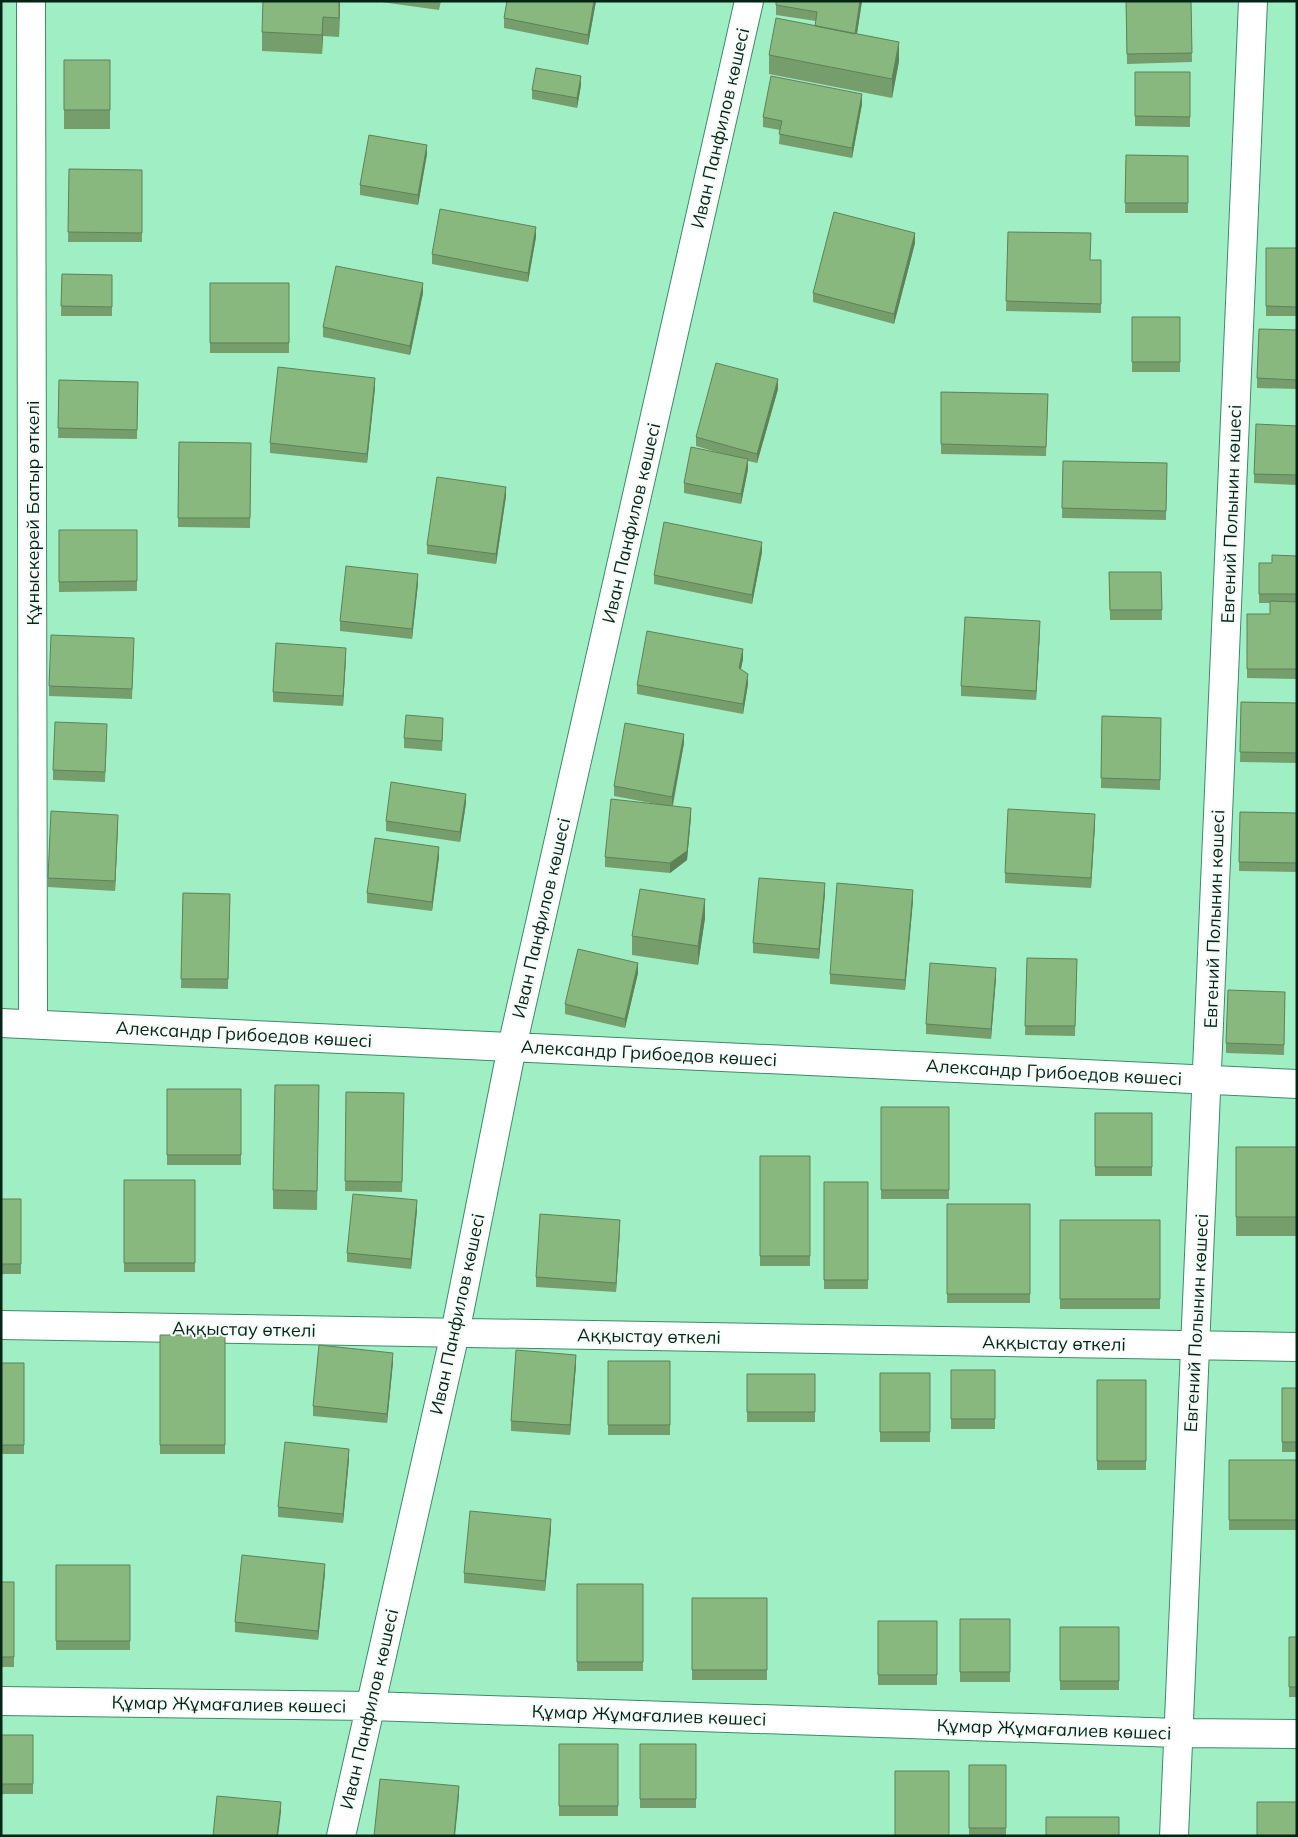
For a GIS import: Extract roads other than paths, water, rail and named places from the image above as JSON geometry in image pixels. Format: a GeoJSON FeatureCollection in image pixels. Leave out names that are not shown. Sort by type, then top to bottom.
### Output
{"type":"FeatureCollection","features":[{"type":"Feature","properties":{"kind":"street","name":"Құныскерей Батыр өткелі"},"geometry":{"type":"LineString","coordinates":[[30,1],[33,1024]]}},
{"type":"Feature","properties":{"kind":"street","name":"Иван Панфилов көшесі"},"geometry":{"type":"LineString","coordinates":[[341,1836],[455,1333],[512,1046],[749,1]]}},
{"type":"Feature","properties":{"kind":"street","name":"Евгений Полынин көшесі"},"geometry":{"type":"LineString","coordinates":[[1174,1836],[1253,1]]}},
{"type":"Feature","properties":{"kind":"street","name":"Александр Грибоедов көшесі"},"geometry":{"type":"LineString","coordinates":[[1,1023],[1297,1084]]}},
{"type":"Feature","properties":{"kind":"street","name":"Аққыстау өткелі"},"geometry":{"type":"LineString","coordinates":[[1,1325],[1297,1347]]}},
{"type":"Feature","properties":{"kind":"street","name":"Құмар Жұмағалиев көшесі"},"geometry":{"type":"LineString","coordinates":[[1,1701],[370,1706],[1178,1733],[1297,1734]]}}]}
